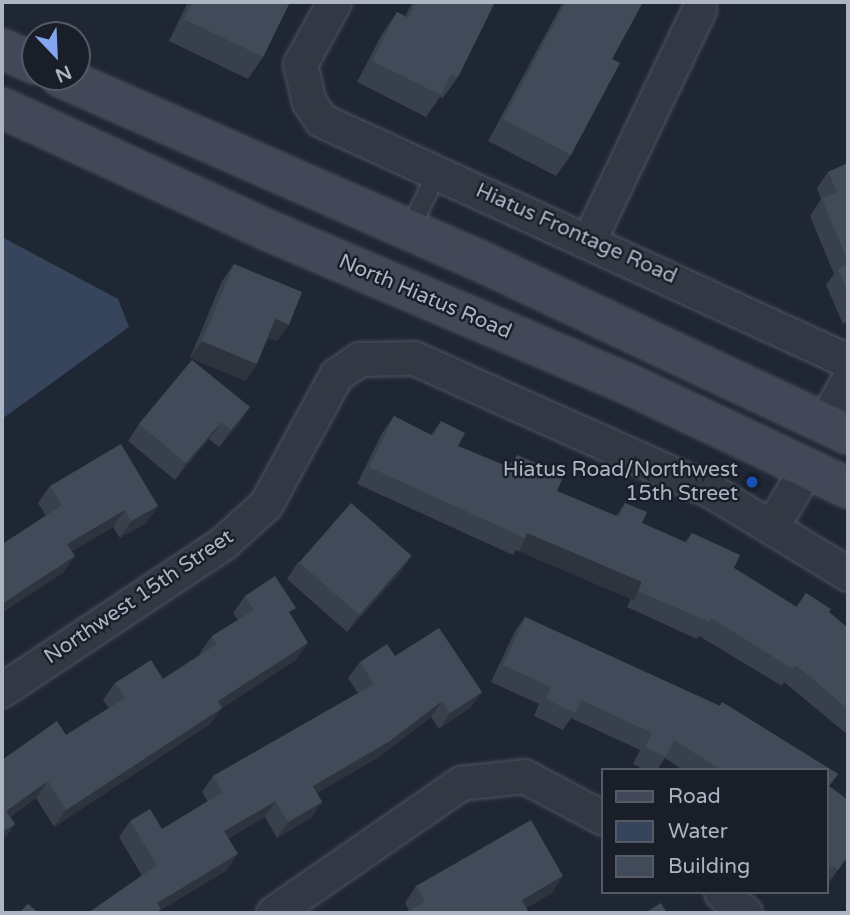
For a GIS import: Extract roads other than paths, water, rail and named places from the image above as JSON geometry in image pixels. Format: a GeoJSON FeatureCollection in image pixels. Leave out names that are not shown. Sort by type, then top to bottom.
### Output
{"type":"FeatureCollection","features":[{"type":"Feature","properties":{"kind":"main road"},"geometry":{"type":"LineString","coordinates":[[2,49],[21,58]]}},
{"type":"Feature","properties":{"kind":"main road"},"geometry":{"type":"LineString","coordinates":[[91,90],[410,230],[837,427],[807,467]]}},
{"type":"Feature","properties":{"kind":"main road","name":"North Hiatus Road"},"geometry":{"type":"LineString","coordinates":[[2,108],[807,467],[848,488]]}},
{"type":"Feature","properties":{"kind":"street","name":"Hiatus Frontage Road"},"geometry":{"type":"LineString","coordinates":[[334,2],[300,64],[309,103],[321,120],[340,131],[589,240],[848,361]]}},
{"type":"Feature","properties":{"kind":"street"},"geometry":{"type":"LineString","coordinates":[[589,240],[699,9]]}},
{"type":"Feature","properties":{"kind":"street","name":"Northwest 15th Street"},"geometry":{"type":"LineString","coordinates":[[2,691],[223,543],[266,504],[336,375],[360,359],[414,358],[713,492],[772,526]]}},
{"type":"Feature","properties":{"kind":"street"},"geometry":{"type":"LineString","coordinates":[[837,427],[848,380]]}},
{"type":"Feature","properties":{"kind":"street"},"geometry":{"type":"LineString","coordinates":[[807,467],[772,526],[848,574]]}},
{"type":"Feature","properties":{"kind":"street"},"geometry":{"type":"LineString","coordinates":[[273,913],[461,783],[524,776],[602,817]]}},
{"type":"Feature","properties":{"kind":"street"},"geometry":{"type":"LineString","coordinates":[[723,894],[745,913]]}},
{"type":"Feature","properties":{"kind":"lane"},"geometry":{"type":"LineString","coordinates":[[410,230],[437,173]]}},
{"type":"Feature","properties":{"kind":"water"},"geometry":{"type":"Polygon","coordinates":[[[2,237],[118,299],[129,327],[2,419],[2,237]]]}},
{"type":"Feature","properties":{"kind":"place","name":"Hiatus Road/Northwest 15th Street"},"geometry":{"type":"Point","coordinates":[752,482]}}]}
